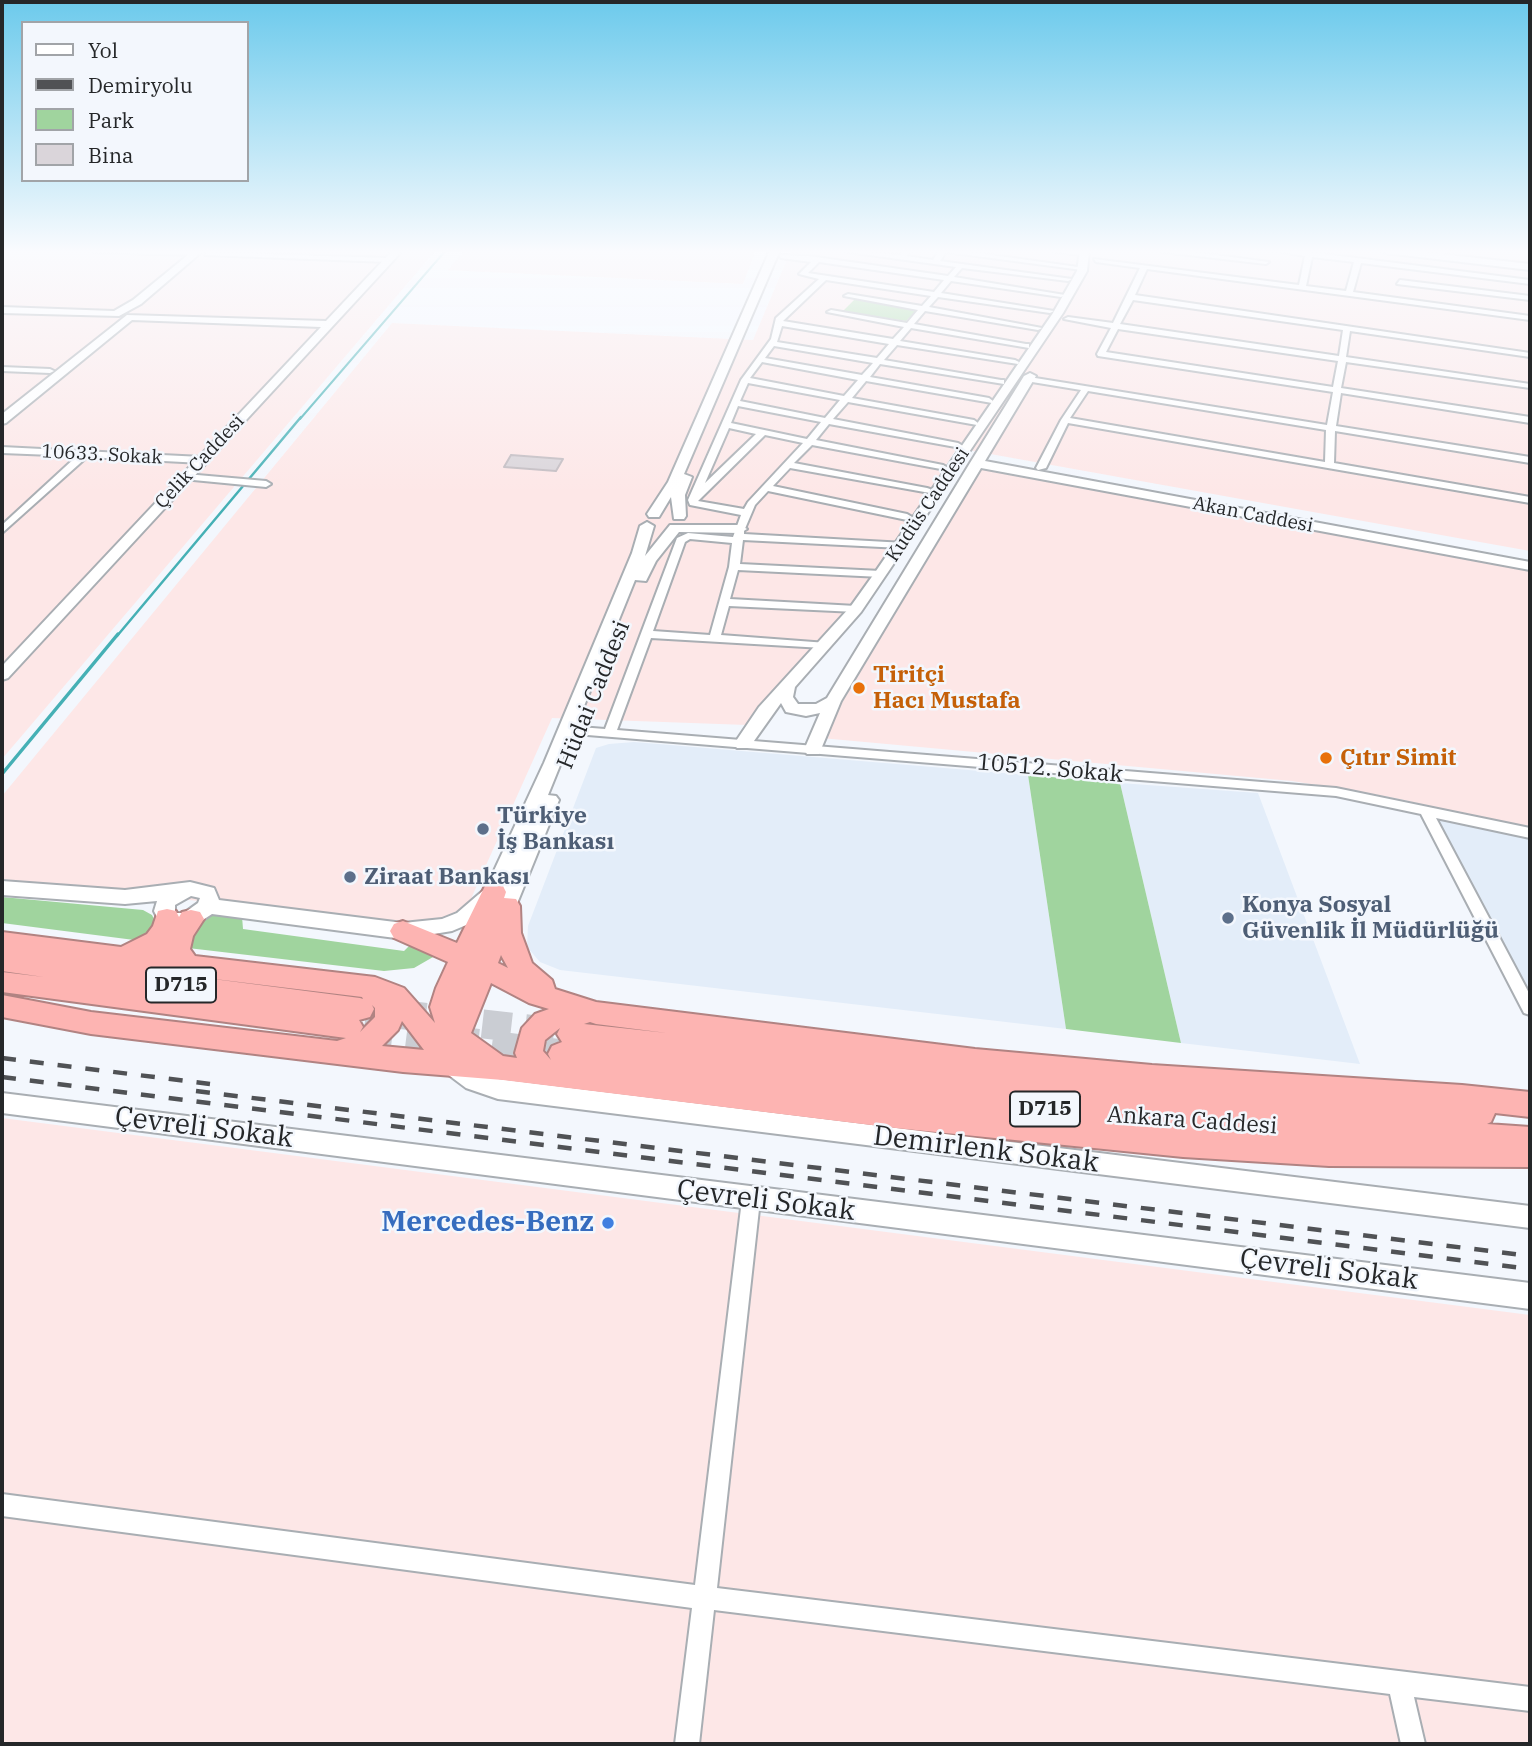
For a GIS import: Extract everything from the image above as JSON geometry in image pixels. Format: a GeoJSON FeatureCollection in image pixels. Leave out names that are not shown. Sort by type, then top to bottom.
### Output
{"type":"FeatureCollection","features":[{"type":"Feature","properties":{"kind":"highway"},"geometry":{"type":"LineString","coordinates":[[448,1048],[473,962],[501,899]]}},
{"type":"Feature","properties":{"kind":"highway"},"geometry":{"type":"LineString","coordinates":[[501,899],[512,949],[518,964],[529,977],[560,994],[649,1020]]}},
{"type":"Feature","properties":{"kind":"highway"},"geometry":{"type":"LineString","coordinates":[[123,957],[156,941],[182,914]]}},
{"type":"Feature","properties":{"kind":"highway"},"geometry":{"type":"LineString","coordinates":[[182,914],[177,950],[188,966]]}},
{"type":"Feature","properties":{"kind":"highway"},"geometry":{"type":"LineString","coordinates":[[403,931],[550,1000],[596,1013],[975,1061],[1152,1077],[1462,1097],[1530,1105]]}},
{"type":"Feature","properties":{"kind":"highway"},"geometry":{"type":"LineString","coordinates":[[2,942],[188,966],[352,1019],[403,1060],[448,1048]]}},
{"type":"Feature","properties":{"kind":"highway","name":"D715"},"geometry":{"type":"LineString","coordinates":[[2,961],[352,1019]]}},
{"type":"Feature","properties":{"kind":"highway","name":"D715"},"geometry":{"type":"LineString","coordinates":[[2,982],[352,1019]]}},
{"type":"Feature","properties":{"kind":"highway"},"geometry":{"type":"LineString","coordinates":[[352,1019],[375,988],[394,996],[448,1048],[499,1067],[561,1054],[896,1115],[1183,1144],[1329,1153],[1530,1154]]}},
{"type":"Feature","properties":{"kind":"highway"},"geometry":{"type":"LineString","coordinates":[[10,1008],[91,1023],[352,1019]]}},
{"type":"Feature","properties":{"kind":"highway"},"geometry":{"type":"LineString","coordinates":[[561,1054],[540,1068],[529,1053],[532,1036],[545,1023],[555,1018],[596,1013]]}},
{"type":"Feature","properties":{"kind":"highway","name":"Ankara Caddesi"},"geometry":{"type":"LineString","coordinates":[[561,1054],[1441,1113],[1530,1112]]}},
{"type":"Feature","properties":{"kind":"highway","name":"Ankara Caddesi"},"geometry":{"type":"LineString","coordinates":[[561,1054],[928,1098],[1122,1117],[1530,1139]]}},
{"type":"Feature","properties":{"kind":"street"},"geometry":{"type":"LineString","coordinates":[[2,409],[101,331]]}},
{"type":"Feature","properties":{"kind":"street"},"geometry":{"type":"LineString","coordinates":[[2,420],[103,331]]}},
{"type":"Feature","properties":{"kind":"street","name":"Çelik Caddesi"},"geometry":{"type":"LineString","coordinates":[[2,675],[321,331]]}},
{"type":"Feature","properties":{"kind":"street","name":"Hüdai Caddesi"},"geometry":{"type":"LineString","coordinates":[[573,730],[651,520],[674,482],[743,331]]}},
{"type":"Feature","properties":{"kind":"street","name":"Hüdai Caddesi"},"geometry":{"type":"LineString","coordinates":[[501,899],[645,568],[678,522],[678,495],[747,331]]}},
{"type":"Feature","properties":{"kind":"street"},"geometry":{"type":"LineString","coordinates":[[693,500],[745,380],[772,343],[776,331]]}},
{"type":"Feature","properties":{"kind":"street"},"geometry":{"type":"LineString","coordinates":[[829,331],[1015,362]]}},
{"type":"Feature","properties":{"kind":"street"},"geometry":{"type":"LineString","coordinates":[[714,639],[734,567],[739,535],[748,513],[904,331]]}},
{"type":"Feature","properties":{"kind":"street"},"geometry":{"type":"LineString","coordinates":[[941,331],[1026,346]]}},
{"type":"Feature","properties":{"kind":"street","name":"Kudüs Caddesi"},"geometry":{"type":"LineString","coordinates":[[743,744],[765,710],[856,609],[1045,331]]}},
{"type":"Feature","properties":{"kind":"street","name":"Kudüs Caddesi"},"geometry":{"type":"LineString","coordinates":[[813,750],[833,701],[978,460],[1059,331]]}},
{"type":"Feature","properties":{"kind":"street"},"geometry":{"type":"LineString","coordinates":[[1113,331],[1101,354],[1530,420]]}},
{"type":"Feature","properties":{"kind":"street"},"geometry":{"type":"LineString","coordinates":[[1161,331],[1530,386]]}},
{"type":"Feature","properties":{"kind":"street"},"geometry":{"type":"LineString","coordinates":[[1329,466],[1331,428],[1347,331]]}},
{"type":"Feature","properties":{"kind":"street"},"geometry":{"type":"LineString","coordinates":[[1371,331],[1530,355]]}},
{"type":"Feature","properties":{"kind":"street"},"geometry":{"type":"LineString","coordinates":[[772,343],[1001,382]]}},
{"type":"Feature","properties":{"kind":"street"},"geometry":{"type":"LineString","coordinates":[[760,359],[989,401]]}},
{"type":"Feature","properties":{"kind":"street"},"geometry":{"type":"LineString","coordinates":[[2,369],[50,371]]}},
{"type":"Feature","properties":{"kind":"street"},"geometry":{"type":"LineString","coordinates":[[1029,379],[1530,460]]}},
{"type":"Feature","properties":{"kind":"street"},"geometry":{"type":"LineString","coordinates":[[745,380],[974,423]]}},
{"type":"Feature","properties":{"kind":"street"},"geometry":{"type":"LineString","coordinates":[[1041,468],[1065,420],[1086,388]]}},
{"type":"Feature","properties":{"kind":"street"},"geometry":{"type":"LineString","coordinates":[[735,403],[958,446]]}},
{"type":"Feature","properties":{"kind":"street"},"geometry":{"type":"LineString","coordinates":[[1065,420],[1530,500]]}},
{"type":"Feature","properties":{"kind":"street"},"geometry":{"type":"LineString","coordinates":[[725,425],[943,468]]}},
{"type":"Feature","properties":{"kind":"street"},"geometry":{"type":"LineString","coordinates":[[693,500],[763,432]]}},
{"type":"Feature","properties":{"kind":"street","name":"10633. Sokak"},"geometry":{"type":"LineString","coordinates":[[2,450],[202,460]]}},
{"type":"Feature","properties":{"kind":"street"},"geometry":{"type":"LineString","coordinates":[[2,530],[85,454]]}},
{"type":"Feature","properties":{"kind":"street","name":"Akan Caddesi"},"geometry":{"type":"LineString","coordinates":[[978,460],[1041,468],[1530,558]]}},
{"type":"Feature","properties":{"kind":"street","name":"Akan Caddesi"},"geometry":{"type":"LineString","coordinates":[[978,460],[1530,566]]}},
{"type":"Feature","properties":{"kind":"street"},"geometry":{"type":"LineString","coordinates":[[788,465],[928,491]]}},
{"type":"Feature","properties":{"kind":"street"},"geometry":{"type":"LineString","coordinates":[[187,477],[266,484]]}},
{"type":"Feature","properties":{"kind":"street"},"geometry":{"type":"LineString","coordinates":[[767,488],[906,517]]}},
{"type":"Feature","properties":{"kind":"street"},"geometry":{"type":"LineString","coordinates":[[693,500],[693,503],[748,513]]}},
{"type":"Feature","properties":{"kind":"street"},"geometry":{"type":"LineString","coordinates":[[651,520],[669,513],[678,522],[739,535]]}},
{"type":"Feature","properties":{"kind":"street"},"geometry":{"type":"LineString","coordinates":[[610,733],[681,540],[688,536],[739,535],[901,545]]}},
{"type":"Feature","properties":{"kind":"street"},"geometry":{"type":"LineString","coordinates":[[734,567],[881,574]]}},
{"type":"Feature","properties":{"kind":"street"},"geometry":{"type":"LineString","coordinates":[[724,602],[856,609]]}},
{"type":"Feature","properties":{"kind":"street"},"geometry":{"type":"LineString","coordinates":[[645,634],[823,645]]}},
{"type":"Feature","properties":{"kind":"street"},"geometry":{"type":"LineString","coordinates":[[787,687],[785,697],[792,708],[806,711],[821,708],[833,701]]}},
{"type":"Feature","properties":{"kind":"street","name":"10512. Sokak"},"geometry":{"type":"LineString","coordinates":[[573,730],[1336,792],[1530,833]]}},
{"type":"Feature","properties":{"kind":"street"},"geometry":{"type":"LineString","coordinates":[[1425,810],[1530,1009]]}},
{"type":"Feature","properties":{"kind":"street"},"geometry":{"type":"LineString","coordinates":[[2,888],[125,897],[193,889],[205,891],[210,899],[182,914]]}},
{"type":"Feature","properties":{"kind":"street"},"geometry":{"type":"LineString","coordinates":[[179,892],[166,902],[182,914]]}},
{"type":"Feature","properties":{"kind":"street"},"geometry":{"type":"LineString","coordinates":[[125,897],[182,914],[403,931],[432,929],[456,922],[501,899]]}},
{"type":"Feature","properties":{"kind":"street","name":"Demirlenk Sokak"},"geometry":{"type":"LineString","coordinates":[[448,1048],[474,1081],[498,1089],[1530,1217]]}},
{"type":"Feature","properties":{"kind":"street","name":"Çevreli Sokak"},"geometry":{"type":"LineString","coordinates":[[2,1103],[524,1168],[751,1200],[1276,1262],[1530,1296]]}},
{"type":"Feature","properties":{"kind":"street"},"geometry":{"type":"LineString","coordinates":[[687,1744],[751,1200]]}},
{"type":"Feature","properties":{"kind":"street"},"geometry":{"type":"LineString","coordinates":[[2,1505],[704,1598],[1530,1699]]}},
{"type":"Feature","properties":{"kind":"street"},"geometry":{"type":"LineString","coordinates":[[1399,1683],[1413,1744]]}},
{"type":"Feature","properties":{"kind":"shaded area"},"geometry":{"type":"Polygon","coordinates":[[[2,331],[367,331],[2,759],[2,331]]]}},
{"type":"Feature","properties":{"kind":"shaded area"},"geometry":{"type":"Polygon","coordinates":[[[385,331],[572,331],[753,340],[757,331],[1530,331],[1530,551],[957,448],[845,619],[747,725],[552,718],[457,930],[2,879],[2,796],[385,331]]]}},
{"type":"Feature","properties":{"kind":"shaded area"},"geometry":{"type":"Polygon","coordinates":[[[981,467],[1530,568],[1530,828],[1390,797],[1292,781],[821,738],[981,467]]]}},
{"type":"Feature","properties":{"kind":"shaded area"},"geometry":{"type":"Polygon","coordinates":[[[634,742],[1028,775],[1066,1029],[560,970],[540,962],[527,947],[528,926],[596,748],[634,742]]]}},
{"type":"Feature","properties":{"kind":"shaded area","name":"Konya Sosyal Güvenlik İl Müdürlüğü"},"geometry":{"type":"Polygon","coordinates":[[[1120,783],[1258,793],[1360,1064],[1181,1043],[1120,783]]]}},
{"type":"Feature","properties":{"kind":"shaded area"},"geometry":{"type":"Polygon","coordinates":[[[1434,817],[1530,838],[1530,995],[1434,817]]]}},
{"type":"Feature","properties":{"kind":"shaded area"},"geometry":{"type":"Polygon","coordinates":[[[2,1118],[1530,1315],[1530,1744],[2,1744],[2,1118]]]}},
{"type":"Feature","properties":{"kind":"green space"},"geometry":{"type":"Polygon","coordinates":[[[1028,775],[1120,783],[1181,1043],[1066,1029],[1028,775]]]}},
{"type":"Feature","properties":{"kind":"green space"},"geometry":{"type":"Polygon","coordinates":[[[2,897],[143,910],[152,915],[156,923],[142,941],[2,923],[2,897]]]}},
{"type":"Feature","properties":{"kind":"green space"},"geometry":{"type":"Polygon","coordinates":[[[214,911],[242,916],[243,929],[404,951],[415,940],[440,953],[414,968],[384,971],[188,948],[190,933],[214,911]]]}},
{"type":"Feature","properties":{"kind":"building"},"geometry":{"type":"Polygon","coordinates":[[[511,455],[563,459],[556,471],[504,467],[511,455]]]}},
{"type":"Feature","properties":{"kind":"waterway"},"geometry":{"type":"LineString","coordinates":[[300,419],[376,331]]}},
{"type":"Feature","properties":{"kind":"waterway"},"geometry":{"type":"LineString","coordinates":[[117,636],[301,417]]}},
{"type":"Feature","properties":{"kind":"waterway"},"geometry":{"type":"LineString","coordinates":[[2,774],[118,634]]}},
{"type":"Feature","properties":{"kind":"tunnel"},"geometry":{"type":"LineString","coordinates":[[397,1014],[571,1034]]}},
{"type":"Feature","properties":{"kind":"tunnel"},"geometry":{"type":"LineString","coordinates":[[364,1029],[562,1054]]}},
{"type":"Feature","properties":{"kind":"railway"},"geometry":{"type":"LineString","coordinates":[[2,1058],[210,1084]]}},
{"type":"Feature","properties":{"kind":"railway"},"geometry":{"type":"LineString","coordinates":[[2,1077],[1530,1269]]}},
{"type":"Feature","properties":{"kind":"railway"},"geometry":{"type":"LineString","coordinates":[[196,1091],[1530,1256]]}},
{"type":"Feature","properties":{"kind":"place","name":"Tiritçi Hacı Mustafa"},"geometry":{"type":"Point","coordinates":[859,688]}},
{"type":"Feature","properties":{"kind":"place","name":"Çıtır Simit"},"geometry":{"type":"Point","coordinates":[1326,758]}},
{"type":"Feature","properties":{"kind":"place","name":"Türkiye İş Bankası"},"geometry":{"type":"Point","coordinates":[483,829]}},
{"type":"Feature","properties":{"kind":"place","name":"Ziraat Bankası"},"geometry":{"type":"Point","coordinates":[350,877]}},
{"type":"Feature","properties":{"kind":"place","name":"Konya Sosyal Güvenlik İl Müdürlüğü"},"geometry":{"type":"Point","coordinates":[1228,918]}},
{"type":"Feature","properties":{"kind":"place","name":"Mercedes-Benz"},"geometry":{"type":"Point","coordinates":[608,1223]}}]}
